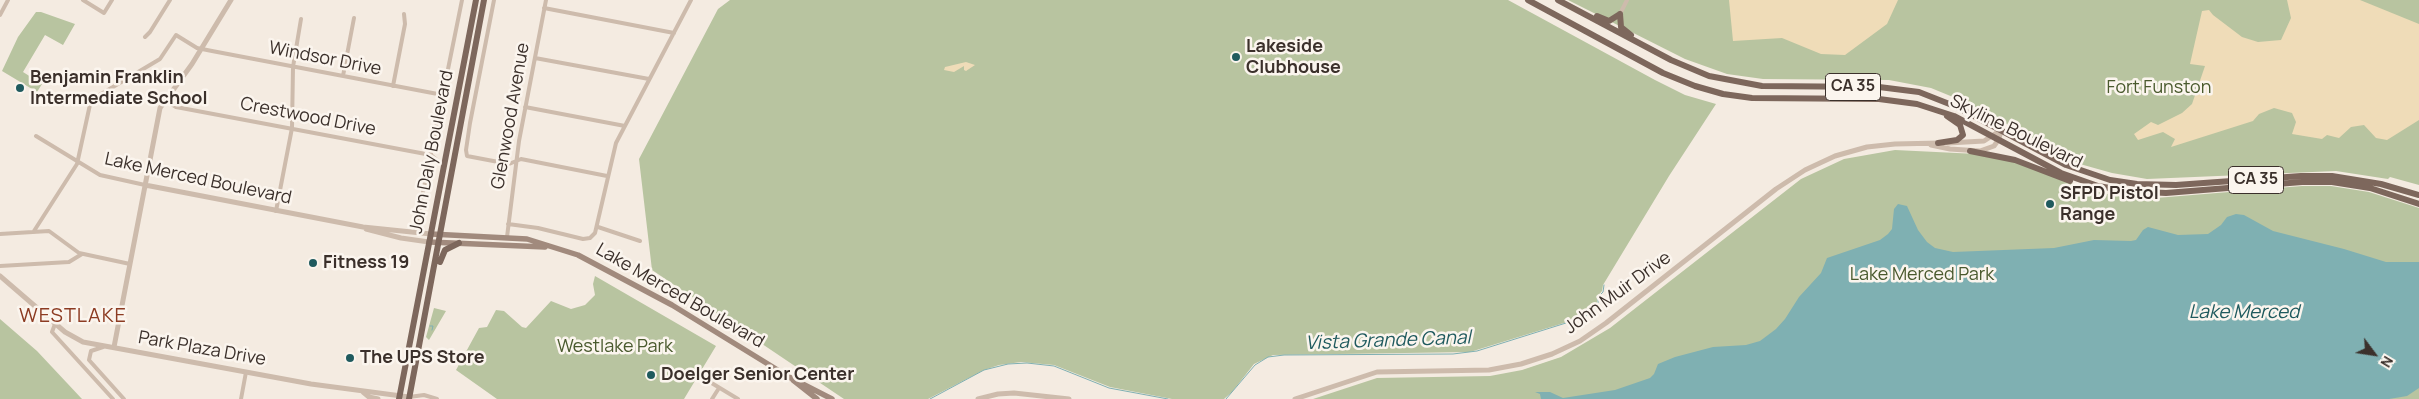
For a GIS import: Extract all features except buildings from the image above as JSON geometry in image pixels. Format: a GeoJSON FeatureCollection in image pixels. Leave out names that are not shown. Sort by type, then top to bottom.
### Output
{"type":"FeatureCollection","features":[{"type":"Feature","properties":{"kind":"main road","name":"John Daly Boulevard"},"geometry":{"type":"LineString","coordinates":[[405,398],[429,242],[476,0]]}},
{"type":"Feature","properties":{"kind":"main road","name":"John Daly Boulevard"},"geometry":{"type":"LineString","coordinates":[[405,398],[428,303],[453,158],[484,0]]}},
{"type":"Feature","properties":{"kind":"main road","name":"Skyline Boulevard"},"geometry":{"type":"LineString","coordinates":[[1528,0],[1663,73],[1714,92],[1762,99],[1892,100],[1935,109],[1963,120],[2062,173],[2098,186],[2127,191],[2176,192],[2292,183],[2332,182],[2379,190],[2419,204]]}},
{"type":"Feature","properties":{"kind":"main road","name":"Skyline Boulevard"},"geometry":{"type":"LineString","coordinates":[[1558,0],[1691,70],[1735,83],[1772,87],[1884,87],[1919,92],[1948,102],[2074,168],[2119,182],[2185,185],[2302,176],[2332,176],[2371,182],[2419,195]]}},
{"type":"Feature","properties":{"kind":"main road"},"geometry":{"type":"LineString","coordinates":[[1568,6],[1609,21],[1620,14]]}},
{"type":"Feature","properties":{"kind":"main road"},"geometry":{"type":"LineString","coordinates":[[1620,14],[1620,27],[1639,43]]}},
{"type":"Feature","properties":{"kind":"main road"},"geometry":{"type":"LineString","coordinates":[[1935,109],[1958,123],[1964,133],[1958,140],[1938,143]]}},
{"type":"Feature","properties":{"kind":"main road"},"geometry":{"type":"LineString","coordinates":[[1970,151],[2001,157],[2075,183],[2098,186]]}},
{"type":"Feature","properties":{"kind":"main road","name":"Lake Merced Boulevard"},"geometry":{"type":"LineString","coordinates":[[431,234],[534,240],[578,255],[604,267],[789,377],[832,399]]}},
{"type":"Feature","properties":{"kind":"main road"},"geometry":{"type":"LineString","coordinates":[[498,244],[507,237],[521,244]]}},
{"type":"Feature","properties":{"kind":"main road","name":"Lake Merced Boulevard"},"geometry":{"type":"LineString","coordinates":[[429,242],[521,244],[552,247]]}},
{"type":"Feature","properties":{"kind":"main road"},"geometry":{"type":"LineString","coordinates":[[428,303],[433,295],[441,255],[449,247],[458,243]]}},
{"type":"Feature","properties":{"kind":"main road","name":"Lake Merced Boulevard"},"geometry":{"type":"LineString","coordinates":[[789,377],[817,399]]}},
{"type":"Feature","properties":{"kind":"street"},"geometry":{"type":"LineString","coordinates":[[0,15],[8,0]]}},
{"type":"Feature","properties":{"kind":"street"},"geometry":{"type":"LineString","coordinates":[[83,0],[104,13],[112,0]]}},
{"type":"Feature","properties":{"kind":"street"},"geometry":{"type":"LineString","coordinates":[[145,37],[170,0]]}},
{"type":"Feature","properties":{"kind":"street"},"geometry":{"type":"LineString","coordinates":[[114,348],[159,113],[165,100],[202,48],[231,0]]}},
{"type":"Feature","properties":{"kind":"street"},"geometry":{"type":"LineString","coordinates":[[415,232],[462,0]]}},
{"type":"Feature","properties":{"kind":"street"},"geometry":{"type":"LineString","coordinates":[[494,0],[470,123],[466,150],[467,156],[509,164],[521,159],[607,176]]}},
{"type":"Feature","properties":{"kind":"street","name":"Glenwood Avenue"},"geometry":{"type":"LineString","coordinates":[[507,237],[525,107],[546,0]]}},
{"type":"Feature","properties":{"kind":"street"},"geometry":{"type":"LineString","coordinates":[[508,224],[538,228],[583,239],[593,236],[598,227],[612,152],[690,0]]}},
{"type":"Feature","properties":{"kind":"street"},"geometry":{"type":"LineString","coordinates":[[1620,14],[1627,0]]}},
{"type":"Feature","properties":{"kind":"street"},"geometry":{"type":"LineString","coordinates":[[544,8],[674,33]]}},
{"type":"Feature","properties":{"kind":"street"},"geometry":{"type":"LineString","coordinates":[[393,86],[404,24],[404,14]]}},
{"type":"Feature","properties":{"kind":"street"},"geometry":{"type":"LineString","coordinates":[[343,76],[354,18]]}},
{"type":"Feature","properties":{"kind":"street"},"geometry":{"type":"LineString","coordinates":[[276,211],[292,128],[293,66],[301,19]]}},
{"type":"Feature","properties":{"kind":"street","name":"Windsor Drive"},"geometry":{"type":"LineString","coordinates":[[78,161],[90,100],[160,59],[176,35],[202,48],[443,95]]}},
{"type":"Feature","properties":{"kind":"street"},"geometry":{"type":"LineString","coordinates":[[535,58],[649,79]]}},
{"type":"Feature","properties":{"kind":"street","name":"Crestwood Drive"},"geometry":{"type":"LineString","coordinates":[[165,100],[176,107],[431,155]]}},
{"type":"Feature","properties":{"kind":"street"},"geometry":{"type":"LineString","coordinates":[[525,107],[625,126]]}},
{"type":"Feature","properties":{"kind":"street"},"geometry":{"type":"LineString","coordinates":[[1999,139],[2001,130]]}},
{"type":"Feature","properties":{"kind":"street","name":"John Muir Drive"},"geometry":{"type":"LineString","coordinates":[[1295,399],[1377,372],[1489,370],[1521,364],[1552,354],[1580,341],[1606,324],[1776,189],[1805,170],[1835,156],[1867,147],[1894,144],[1973,143],[1989,139],[2001,130]]}},
{"type":"Feature","properties":{"kind":"street","name":"Lake Merced Boulevard"},"geometry":{"type":"LineString","coordinates":[[36,136],[103,177],[363,227],[431,234]]}},
{"type":"Feature","properties":{"kind":"street","name":"John Muir Drive"},"geometry":{"type":"LineString","coordinates":[[1930,144],[1970,151],[1987,149],[1994,146],[1999,139]]}},
{"type":"Feature","properties":{"kind":"street"},"geometry":{"type":"LineString","coordinates":[[431,155],[443,166]]}},
{"type":"Feature","properties":{"kind":"street"},"geometry":{"type":"LineString","coordinates":[[34,231],[78,161]]}},
{"type":"Feature","properties":{"kind":"street","name":"Lake Merced Boulevard"},"geometry":{"type":"LineString","coordinates":[[363,227],[374,232],[429,242]]}},
{"type":"Feature","properties":{"kind":"street"},"geometry":{"type":"LineString","coordinates":[[598,227],[640,241]]}},
{"type":"Feature","properties":{"kind":"street"},"geometry":{"type":"LineString","coordinates":[[0,234],[51,231],[82,254],[130,264]]}},
{"type":"Feature","properties":{"kind":"street"},"geometry":{"type":"LineString","coordinates":[[0,266],[71,262],[82,254]]}},
{"type":"Feature","properties":{"kind":"street","name":"Park Plaza Drive"},"geometry":{"type":"LineString","coordinates":[[0,276],[73,338],[114,348],[405,398]]}},
{"type":"Feature","properties":{"kind":"street"},"geometry":{"type":"LineString","coordinates":[[56,324],[52,332],[113,399]]}},
{"type":"Feature","properties":{"kind":"street"},"geometry":{"type":"LineString","coordinates":[[106,346],[91,351],[89,360],[124,399]]}},
{"type":"Feature","properties":{"kind":"street"},"geometry":{"type":"LineString","coordinates":[[241,399],[246,371]]}},
{"type":"Feature","properties":{"kind":"street"},"geometry":{"type":"LineString","coordinates":[[700,376],[738,399]]}},
{"type":"Feature","properties":{"kind":"street"},"geometry":{"type":"LineString","coordinates":[[712,399],[719,388]]}},
{"type":"Feature","properties":{"kind":"street","name":"Park Plaza Drive"},"geometry":{"type":"LineString","coordinates":[[363,392],[369,397],[378,399]]}},
{"type":"Feature","properties":{"kind":"street"},"geometry":{"type":"LineString","coordinates":[[978,399],[998,394],[1014,393],[1070,399]]}},
{"type":"Feature","properties":{"kind":"street"},"geometry":{"type":"LineString","coordinates":[[405,398],[437,399]]}},
{"type":"Feature","properties":{"kind":"green space"},"geometry":{"type":"Polygon","coordinates":[[[730,0],[1508,0],[1685,95],[1716,104],[1669,176],[1603,285],[1602,291],[1597,297],[1597,305],[1580,318],[1470,352],[1273,355],[1254,364],[1232,392],[1224,399],[1172,399],[1110,387],[1054,365],[1021,362],[999,365],[984,370],[928,399],[844,399],[652,270],[639,159],[718,9],[730,0]]]}},
{"type":"Feature","properties":{"kind":"green space","name":"Fort Funston"},"geometry":{"type":"Polygon","coordinates":[[[1568,0],[2419,0],[2419,185],[2390,177],[2388,179],[2336,171],[2147,179],[2112,173],[2080,164],[1970,104],[1931,88],[1889,80],[1763,79],[1727,74],[1685,59],[1568,0]]]}},
{"type":"Feature","properties":{"kind":"green space"},"geometry":{"type":"Polygon","coordinates":[[[36,12],[75,24],[63,45],[45,35],[23,72],[42,84],[37,92],[2,71],[18,37],[36,12]]]}},
{"type":"Feature","properties":{"kind":"green space","name":"Lake Merced"},"geometry":{"type":"Polygon","coordinates":[[[1895,150],[2001,157],[2090,190],[2126,198],[2156,198],[2302,186],[2331,186],[2369,192],[2419,208],[2419,399],[1313,399],[1377,378],[1490,376],[1522,370],[1561,357],[1610,328],[1801,179],[1844,159],[1895,150]]]}},
{"type":"Feature","properties":{"kind":"green space","name":"Westlake Park"},"geometry":{"type":"Polygon","coordinates":[[[595,276],[716,346],[684,399],[497,399],[456,370],[479,328],[487,327],[496,310],[504,311],[522,327],[526,328],[551,301],[571,309],[585,305],[595,295],[593,284],[595,276]]]}},
{"type":"Feature","properties":{"kind":"green space"},"geometry":{"type":"Polygon","coordinates":[[[434,308],[446,311],[429,340],[426,337],[434,308]]]}},
{"type":"Feature","properties":{"kind":"green space"},"geometry":{"type":"Polygon","coordinates":[[[0,319],[37,351],[82,399],[0,399],[0,319]]]}},
{"type":"Feature","properties":{"kind":"sand"},"geometry":{"type":"Polygon","coordinates":[[[1729,0],[1898,0],[1887,24],[1845,55],[1821,54],[1782,38],[1733,41],[1729,0]]]}},
{"type":"Feature","properties":{"kind":"sand"},"geometry":{"type":"Polygon","coordinates":[[[2287,0],[2360,0],[2419,24],[2419,120],[2387,140],[2376,138],[2364,125],[2351,127],[2339,138],[2327,135],[2322,139],[2292,134],[2296,122],[2292,113],[2274,108],[2259,114],[2253,121],[2171,147],[2175,139],[2163,132],[2138,140],[2134,134],[2151,122],[2158,125],[2182,113],[2192,104],[2205,66],[2190,64],[2202,11],[2209,10],[2242,37],[2258,42],[2281,40],[2291,18],[2287,0]]]}},
{"type":"Feature","properties":{"kind":"sand"},"geometry":{"type":"Polygon","coordinates":[[[966,62],[975,65],[966,71],[964,66],[954,72],[944,70],[945,67],[966,62]]]}},
{"type":"Feature","properties":{"kind":"water","name":"Lake Merced"},"geometry":{"type":"Polygon","coordinates":[[[1898,204],[1907,206],[1918,230],[1927,242],[1935,248],[1953,252],[2054,248],[2094,240],[2131,241],[2136,240],[2143,230],[2148,227],[2178,235],[2208,234],[2221,225],[2227,217],[2236,214],[2244,215],[2273,231],[2386,262],[2419,262],[2419,388],[2407,396],[2389,399],[1541,399],[1540,394],[1535,392],[1550,392],[1563,398],[1615,390],[1650,378],[1658,364],[1675,357],[1713,347],[1746,345],[1760,341],[1776,329],[1785,319],[1799,297],[1821,273],[1827,258],[1880,240],[1888,234],[1892,229],[1894,209],[1898,204]]]}},
{"type":"Feature","properties":{"kind":"waterway","name":"Vista Grande Canal"},"geometry":{"type":"LineString","coordinates":[[1226,399],[1255,365],[1268,357],[1284,355],[1453,354],[1477,351],[1585,317],[1598,306],[1598,297],[1603,292],[1604,285]]}},
{"type":"Feature","properties":{"kind":"waterway"},"geometry":{"type":"LineString","coordinates":[[430,326],[433,326],[432,330]]}},
{"type":"Feature","properties":{"kind":"waterway","name":"Vista Grande Canal"},"geometry":{"type":"LineString","coordinates":[[930,399],[984,370],[1008,364],[1027,363],[1054,366],[1109,388],[1168,399]]}},
{"type":"Feature","properties":{"kind":"place","name":"Lakeside Clubhouse"},"geometry":{"type":"Point","coordinates":[1236,57]}},
{"type":"Feature","properties":{"kind":"place","name":"Benjamin Franklin Intermediate School"},"geometry":{"type":"Point","coordinates":[20,88]}},
{"type":"Feature","properties":{"kind":"place","name":"SFPD Pistol Range"},"geometry":{"type":"Point","coordinates":[2050,204]}},
{"type":"Feature","properties":{"kind":"place","name":"Fitness 19"},"geometry":{"type":"Point","coordinates":[313,263]}},
{"type":"Feature","properties":{"kind":"place","name":"The UPS Store"},"geometry":{"type":"Point","coordinates":[350,358]}},
{"type":"Feature","properties":{"kind":"place","name":"Doelger Senior Center"},"geometry":{"type":"Point","coordinates":[651,375]}},
{"type":"Feature","properties":{"kind":"district","name":"WESTLAKE"},"geometry":{"type":"Point","coordinates":[73,316]}},
{"type":"Feature","properties":{"kind":"park label","name":"Lake Merced Park"},"geometry":{"type":"Point","coordinates":[1922,275]}}]}
